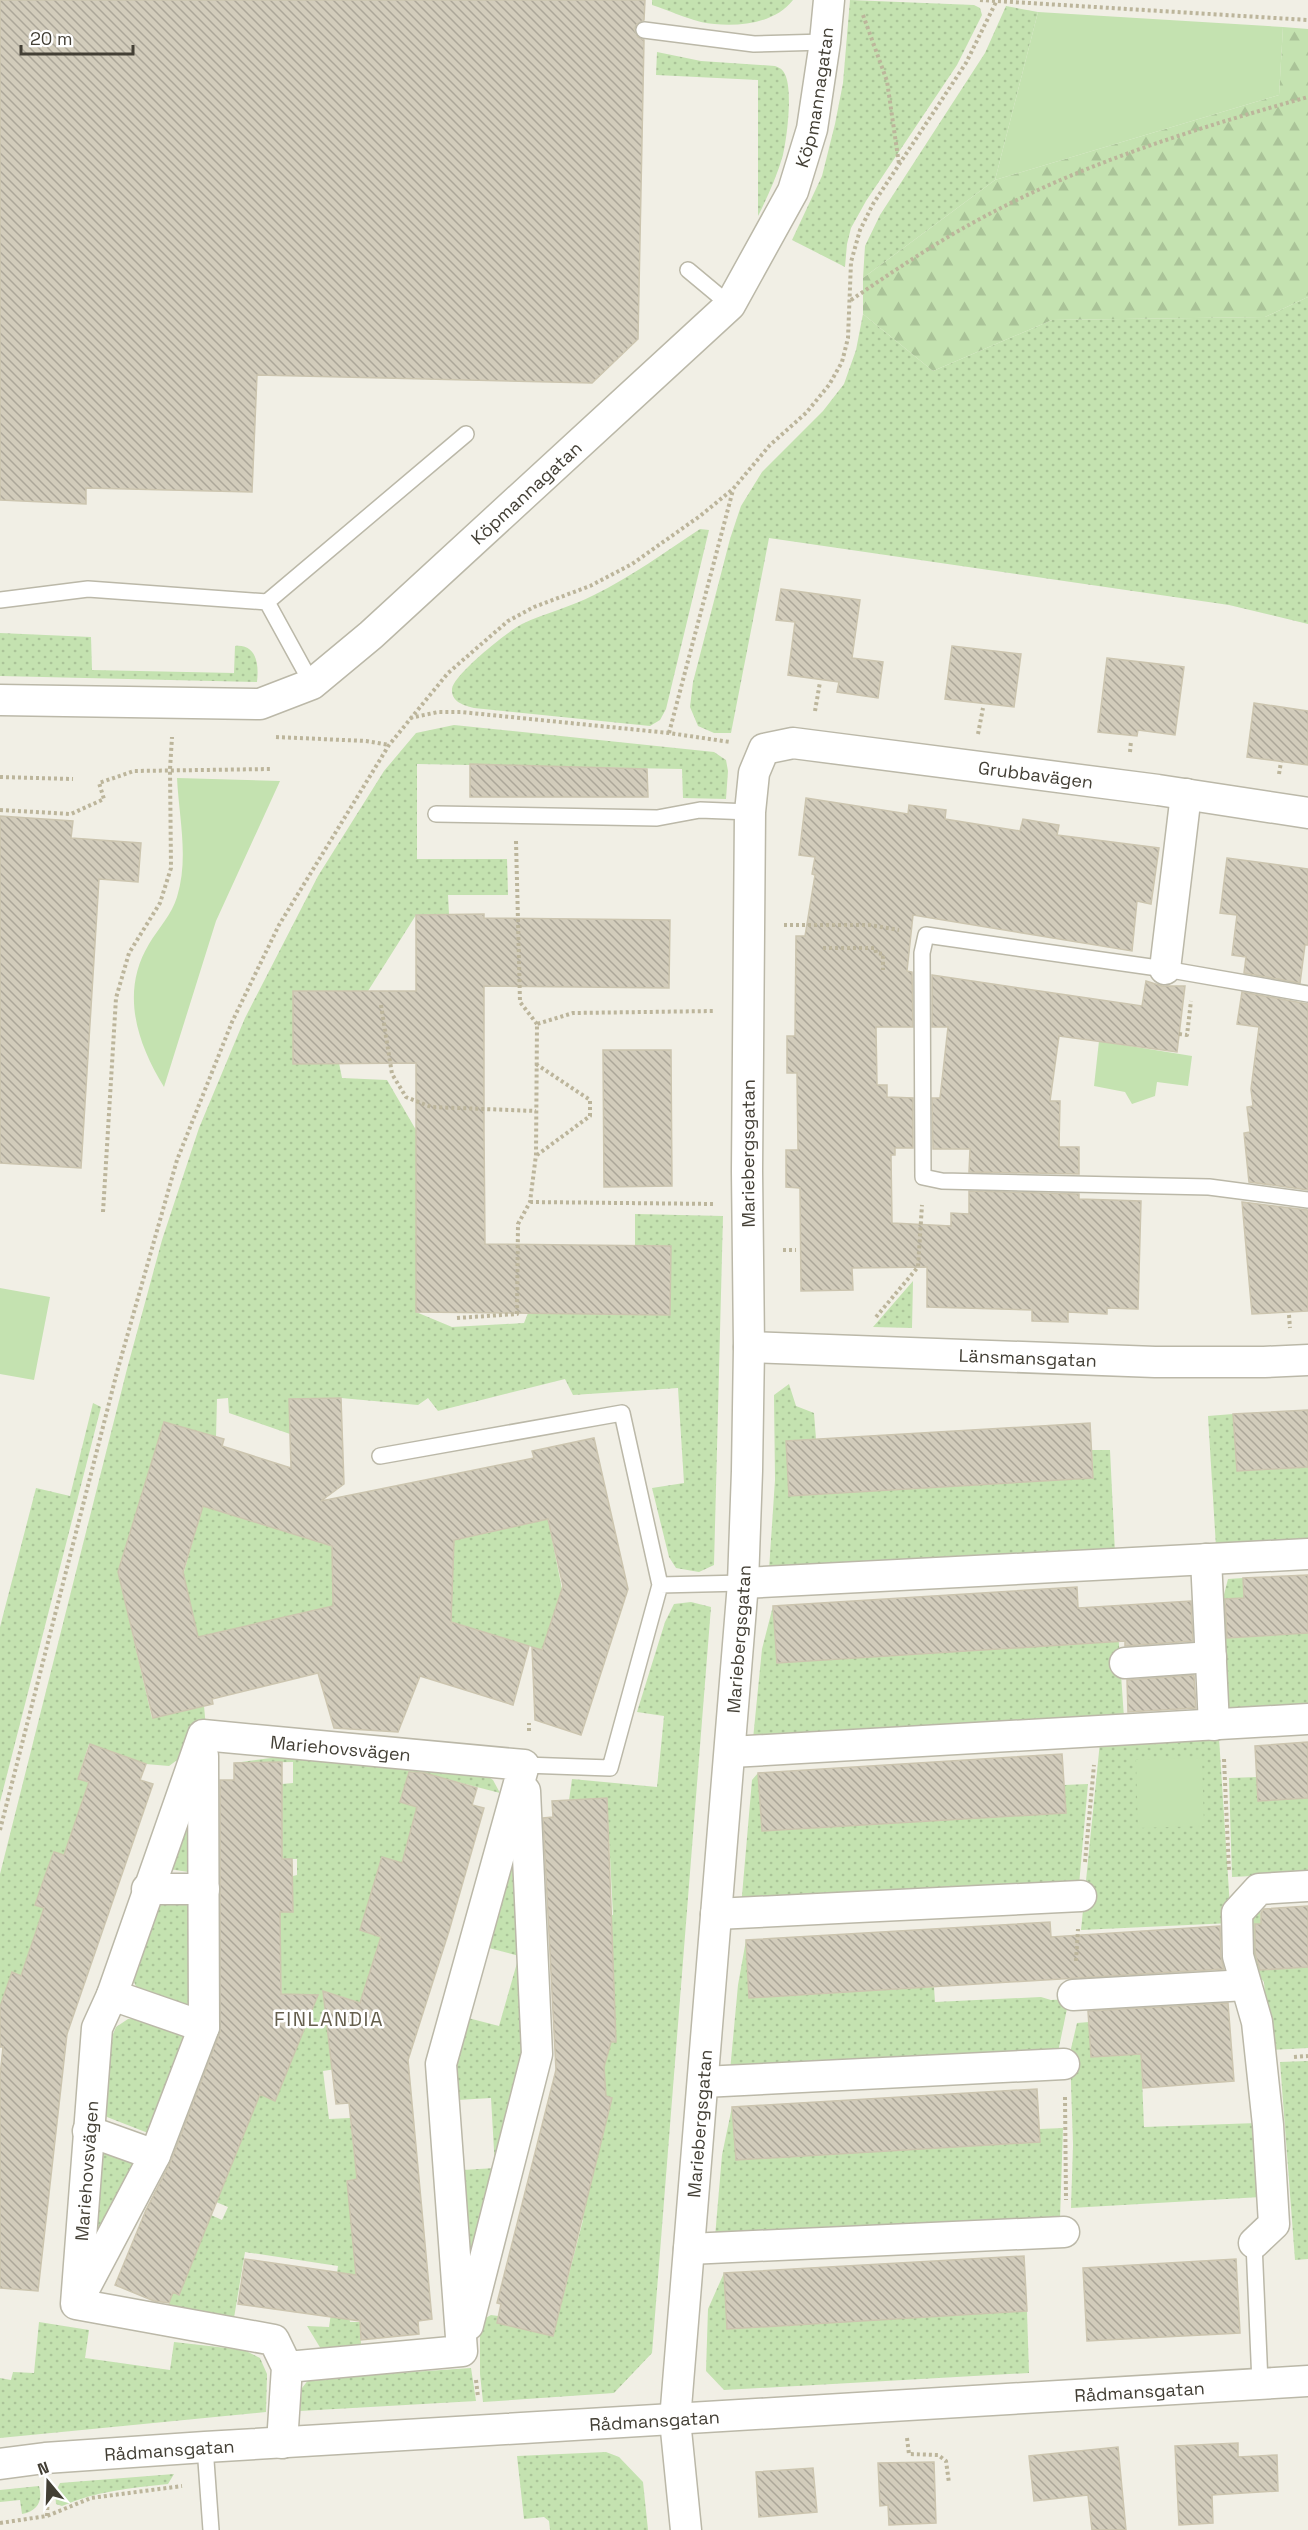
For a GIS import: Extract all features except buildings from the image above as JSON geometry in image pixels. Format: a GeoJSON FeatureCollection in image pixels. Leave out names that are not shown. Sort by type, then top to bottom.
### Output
{"type":"FeatureCollection","features":[{"type":"Feature","properties":{"kind":"street","name":"Köpmannagatan"},"geometry":{"type":"LineString","coordinates":[[0,700],[260,704],[312,684],[371,635],[730,305],[793,191],[812,129],[829,0]]}},
{"type":"Feature","properties":{"kind":"street","name":"Grubbavägen"},"geometry":{"type":"LineString","coordinates":[[764,749],[793,742],[812,744],[1186,794],[1308,813]]}},
{"type":"Feature","properties":{"kind":"street","name":"Mariebergsgatan"},"geometry":{"type":"LineString","coordinates":[[686,2530],[675,2420],[743,1583],[749,1347],[747,1204],[750,812],[754,773],[764,749]]}},
{"type":"Feature","properties":{"kind":"street"},"geometry":{"type":"LineString","coordinates":[[1165,969],[1186,794]]}},
{"type":"Feature","properties":{"kind":"street","name":"Länsmansgatan"},"geometry":{"type":"LineString","coordinates":[[749,1347],[1155,1362],[1308,1360]]}},
{"type":"Feature","properties":{"kind":"street"},"geometry":{"type":"LineString","coordinates":[[743,1583],[1308,1554]]}},
{"type":"Feature","properties":{"kind":"street"},"geometry":{"type":"LineString","coordinates":[[1206,1559],[1211,1657],[1219,1724]]}},
{"type":"Feature","properties":{"kind":"street"},"geometry":{"type":"LineString","coordinates":[[1125,1663],[1211,1657]]}},
{"type":"Feature","properties":{"kind":"street"},"geometry":{"type":"LineString","coordinates":[[731,1752],[1308,1719]]}},
{"type":"Feature","properties":{"kind":"street"},"geometry":{"type":"LineString","coordinates":[[203,1735],[204,2027],[155,2156],[76,2304],[274,2340],[286,2367],[282,2443]]}},
{"type":"Feature","properties":{"kind":"street","name":"Mariehovsvägen"},"geometry":{"type":"LineString","coordinates":[[76,2304],[97,2028],[112,1995],[147,1889],[203,1735],[524,1765]]}},
{"type":"Feature","properties":{"kind":"street"},"geometry":{"type":"LineString","coordinates":[[462,2351],[441,2064],[524,1765]]}},
{"type":"Feature","properties":{"kind":"street"},"geometry":{"type":"LineString","coordinates":[[462,2351],[537,2054],[524,1765]]}},
{"type":"Feature","properties":{"kind":"street"},"geometry":{"type":"LineString","coordinates":[[1254,2243],[1274,2224],[1268,2125],[1257,2022],[1238,1956],[1238,1913],[1259,1889],[1308,1886]]}},
{"type":"Feature","properties":{"kind":"street"},"geometry":{"type":"LineString","coordinates":[[147,1889],[204,1889]]}},
{"type":"Feature","properties":{"kind":"street"},"geometry":{"type":"LineString","coordinates":[[716,1914],[1081,1896]]}},
{"type":"Feature","properties":{"kind":"street"},"geometry":{"type":"LineString","coordinates":[[1073,1995],[1246,1985]]}},
{"type":"Feature","properties":{"kind":"street"},"geometry":{"type":"LineString","coordinates":[[112,1995],[204,2027]]}},
{"type":"Feature","properties":{"kind":"street"},"geometry":{"type":"LineString","coordinates":[[703,2082],[1064,2064]]}},
{"type":"Feature","properties":{"kind":"street"},"geometry":{"type":"LineString","coordinates":[[88,2131],[155,2156]]}},
{"type":"Feature","properties":{"kind":"street"},"geometry":{"type":"LineString","coordinates":[[689,2249],[1064,2232]]}},
{"type":"Feature","properties":{"kind":"street"},"geometry":{"type":"LineString","coordinates":[[286,2367],[462,2351]]}},
{"type":"Feature","properties":{"kind":"street","name":"Rådmansgatan"},"geometry":{"type":"LineString","coordinates":[[0,2464],[45,2458],[205,2447],[1308,2381]]}},
{"type":"Feature","properties":{"kind":"lane"},"geometry":{"type":"LineString","coordinates":[[644,30],[754,44],[825,42]]}},
{"type":"Feature","properties":{"kind":"lane"},"geometry":{"type":"LineString","coordinates":[[688,270],[730,305]]}},
{"type":"Feature","properties":{"kind":"lane"},"geometry":{"type":"LineString","coordinates":[[0,600],[88,589],[267,602],[466,434]]}},
{"type":"Feature","properties":{"kind":"lane"},"geometry":{"type":"LineString","coordinates":[[267,602],[312,684]]}},
{"type":"Feature","properties":{"kind":"lane"},"geometry":{"type":"LineString","coordinates":[[436,814],[657,818],[700,810],[750,812]]}},
{"type":"Feature","properties":{"kind":"lane"},"geometry":{"type":"LineString","coordinates":[[1308,994],[1165,969],[926,935],[922,953],[923,1177],[942,1181],[1209,1187],[1308,1200]]}},
{"type":"Feature","properties":{"kind":"lane"},"geometry":{"type":"LineString","coordinates":[[380,1456],[622,1413],[660,1585],[610,1768],[524,1765]]}},
{"type":"Feature","properties":{"kind":"lane"},"geometry":{"type":"LineString","coordinates":[[660,1585],[743,1583]]}},
{"type":"Feature","properties":{"kind":"lane"},"geometry":{"type":"LineString","coordinates":[[1254,2243],[1260,2383]]}},
{"type":"Feature","properties":{"kind":"lane"},"geometry":{"type":"LineString","coordinates":[[205,2447],[211,2530]]}},
{"type":"Feature","properties":{"kind":"path"},"geometry":{"type":"LineString","coordinates":[[980,0],[1308,20]]}},
{"type":"Feature","properties":{"kind":"path"},"geometry":{"type":"LineString","coordinates":[[0,1830],[117,1372],[177,1160],[232,1022],[279,925],[389,745],[448,673],[508,621],[534,607],[590,586],[632,564],[670,539],[733,489],[770,446],[806,413],[829,385],[842,362],[848,338],[851,262],[860,230],[873,204],[966,63],[997,1]]}},
{"type":"Feature","properties":{"kind":"path"},"geometry":{"type":"LineString","coordinates":[[861,9],[887,81],[899,165]]}},
{"type":"Feature","properties":{"kind":"path"},"geometry":{"type":"LineString","coordinates":[[850,301],[918,254],[996,210],[1073,175],[1204,126],[1308,97]]}},
{"type":"Feature","properties":{"kind":"path"},"geometry":{"type":"LineString","coordinates":[[669,733],[733,489]]}},
{"type":"Feature","properties":{"kind":"path"},"geometry":{"type":"LineString","coordinates":[[815,713],[820,682]]}},
{"type":"Feature","properties":{"kind":"path"},"geometry":{"type":"LineString","coordinates":[[976,744],[983,708]]}},
{"type":"Feature","properties":{"kind":"path"},"geometry":{"type":"LineString","coordinates":[[410,718],[438,712],[460,712],[669,733],[764,749]]}},
{"type":"Feature","properties":{"kind":"path"},"geometry":{"type":"LineString","coordinates":[[103,1212],[116,998],[129,953],[160,903],[171,868],[172,736]]}},
{"type":"Feature","properties":{"kind":"path"},"geometry":{"type":"LineString","coordinates":[[0,810],[71,814],[104,799],[99,783],[134,771],[271,769]]}},
{"type":"Feature","properties":{"kind":"path"},"geometry":{"type":"LineString","coordinates":[[0,777],[73,779]]}},
{"type":"Feature","properties":{"kind":"path"},"geometry":{"type":"LineString","coordinates":[[457,1318],[517,1314],[518,1224],[530,1202],[536,1155],[537,1024],[520,1002],[515,865],[516,816]]}},
{"type":"Feature","properties":{"kind":"path"},"geometry":{"type":"LineString","coordinates":[[779,925],[870,925],[926,935]]}},
{"type":"Feature","properties":{"kind":"path"},"geometry":{"type":"LineString","coordinates":[[823,948],[875,948],[876,953],[883,954],[883,970]]}},
{"type":"Feature","properties":{"kind":"path"},"geometry":{"type":"LineString","coordinates":[[1179,1034],[1187,1035],[1195,974]]}},
{"type":"Feature","properties":{"kind":"path"},"geometry":{"type":"LineString","coordinates":[[381,1005],[392,1074],[406,1097],[431,1107],[536,1111]]}},
{"type":"Feature","properties":{"kind":"path"},"geometry":{"type":"LineString","coordinates":[[537,1024],[573,1013],[748,1011]]}},
{"type":"Feature","properties":{"kind":"path"},"geometry":{"type":"LineString","coordinates":[[536,1064],[590,1100],[591,1116],[536,1155]]}},
{"type":"Feature","properties":{"kind":"path"},"geometry":{"type":"LineString","coordinates":[[870,1325],[918,1267],[923,1177]]}},
{"type":"Feature","properties":{"kind":"path"},"geometry":{"type":"LineString","coordinates":[[530,1202],[747,1204]]}},
{"type":"Feature","properties":{"kind":"path"},"geometry":{"type":"LineString","coordinates":[[1219,1724],[1230,1879],[1238,1913]]}},
{"type":"Feature","properties":{"kind":"path"},"geometry":{"type":"LineString","coordinates":[[907,2435],[909,2454],[938,2455],[946,2461],[950,2483]]}},
{"type":"Feature","properties":{"kind":"path"},"geometry":{"type":"LineString","coordinates":[[0,2523],[47,2516],[91,2498],[207,2483]]}},
{"type":"Feature","properties":{"kind":"path"},"geometry":{"type":"LineString","coordinates":[[47,2516],[48,2492]]}},
{"type":"Feature","properties":{"kind":"green space"},"geometry":{"type":"Polygon","coordinates":[[[652,0],[793,0],[784,9],[763,20],[725,25],[689,18],[652,5],[652,0]]]}},
{"type":"Feature","properties":{"kind":"green space"},"geometry":{"type":"Polygon","coordinates":[[[850,0],[974,5],[980,8],[982,15],[957,65],[866,201],[851,228],[845,267],[792,240],[822,176],[835,124],[843,83],[850,0]]]}},
{"type":"Feature","properties":{"kind":"green space"},"geometry":{"type":"Polygon","coordinates":[[[1006,6],[1038,12],[995,180],[863,278],[865,246],[880,215],[985,53],[1006,6]]]}},
{"type":"Feature","properties":{"kind":"green space"},"geometry":{"type":"Polygon","coordinates":[[[1038,12],[1283,27],[1279,95],[995,180],[1038,12]]]}},
{"type":"Feature","properties":{"kind":"green space"},"geometry":{"type":"Polygon","coordinates":[[[1283,27],[1308,29],[1308,297],[1265,317],[1052,320],[933,371],[863,314],[863,278],[995,180],[1279,95],[1283,27]]]}},
{"type":"Feature","properties":{"kind":"green space"},"geometry":{"type":"Polygon","coordinates":[[[657,52],[701,61],[775,66],[783,71],[789,99],[785,147],[775,178],[758,216],[758,80],[656,75],[657,52]]]}},
{"type":"Feature","properties":{"kind":"green space"},"geometry":{"type":"Polygon","coordinates":[[[1308,297],[1308,624],[1229,605],[769,538],[731,733],[714,733],[698,726],[690,707],[693,682],[730,539],[741,506],[762,472],[823,411],[844,384],[856,350],[863,314],[933,371],[1052,320],[1265,317],[1308,297]]]}},
{"type":"Feature","properties":{"kind":"green space"},"geometry":{"type":"Polygon","coordinates":[[[700,529],[709,530],[666,709],[660,720],[650,726],[474,708],[456,700],[452,689],[461,674],[515,628],[608,588],[700,529]]]}},
{"type":"Feature","properties":{"kind":"green space"},"geometry":{"type":"Polygon","coordinates":[[[0,633],[91,637],[92,670],[234,673],[235,646],[242,646],[248,648],[255,657],[258,669],[257,682],[0,676],[0,633]]]}},
{"type":"Feature","properties":{"kind":"green space"},"geometry":{"type":"Polygon","coordinates":[[[454,725],[714,752],[726,760],[728,771],[726,799],[683,798],[682,769],[417,764],[417,859],[507,859],[508,895],[448,895],[449,914],[416,915],[368,991],[293,991],[293,1063],[339,1063],[342,1078],[387,1080],[416,1130],[416,1312],[452,1327],[524,1323],[528,1313],[670,1315],[671,1246],[635,1245],[635,1214],[723,1216],[714,1565],[699,1572],[676,1568],[669,1557],[652,1488],[684,1483],[678,1388],[573,1395],[565,1379],[438,1411],[428,1398],[418,1405],[341,1398],[289,1399],[290,1434],[229,1413],[228,1398],[217,1399],[216,1437],[122,1589],[152,1718],[204,1706],[206,1728],[190,1727],[184,1755],[169,1766],[146,1764],[89,1744],[78,1778],[89,1783],[64,1855],[54,1852],[35,1905],[44,1908],[21,1976],[12,1973],[0,2025],[0,1874],[127,1369],[162,1240],[199,1128],[245,1018],[318,876],[384,771],[416,733],[454,725]]]}},
{"type":"Feature","properties":{"kind":"green space"},"geometry":{"type":"Polygon","coordinates":[[[177,778],[280,781],[216,921],[164,1087],[146,1053],[136,1017],[134,999],[135,980],[140,962],[172,909],[181,882],[183,853],[177,778]]]}},
{"type":"Feature","properties":{"kind":"green space"},"geometry":{"type":"Polygon","coordinates":[[[1099,1041],[1192,1056],[1188,1086],[1157,1082],[1155,1096],[1132,1104],[1125,1092],[1094,1086],[1099,1041]]]}},
{"type":"Feature","properties":{"kind":"green space"},"geometry":{"type":"Polygon","coordinates":[[[913,1281],[912,1328],[873,1327],[913,1281]]]}},
{"type":"Feature","properties":{"kind":"green space"},"geometry":{"type":"Polygon","coordinates":[[[0,1288],[50,1297],[34,1380],[0,1374],[0,1288]]]}},
{"type":"Feature","properties":{"kind":"green space"},"geometry":{"type":"Polygon","coordinates":[[[789,1384],[796,1406],[814,1413],[816,1439],[786,1441],[789,1495],[1093,1478],[1092,1450],[1110,1450],[1115,1553],[769,1570],[775,1480],[774,1395],[789,1384]]]}},
{"type":"Feature","properties":{"kind":"green space"},"geometry":{"type":"Polygon","coordinates":[[[93,1403],[101,1407],[0,1802],[0,1627],[36,1488],[70,1496],[93,1403]]]}},
{"type":"Feature","properties":{"kind":"green space"},"geometry":{"type":"Polygon","coordinates":[[[1233,1414],[1237,1471],[1308,1467],[1308,1541],[1216,1547],[1208,1416],[1233,1414]]]}},
{"type":"Feature","properties":{"kind":"green space"},"geometry":{"type":"Polygon","coordinates":[[[203,1506],[332,1546],[333,1606],[198,1637],[183,1575],[203,1506]]]}},
{"type":"Feature","properties":{"kind":"green space"},"geometry":{"type":"Polygon","coordinates":[[[548,1519],[562,1589],[542,1650],[414,1610],[414,1594],[452,1595],[453,1566],[415,1549],[548,1519]]]}},
{"type":"Feature","properties":{"kind":"green space"},"geometry":{"type":"Polygon","coordinates":[[[1243,1578],[1246,1637],[1308,1633],[1308,1709],[1227,1714],[1221,1606],[1228,1579],[1243,1578]]]}},
{"type":"Feature","properties":{"kind":"green space"},"geometry":{"type":"Polygon","coordinates":[[[691,1602],[711,1607],[652,2353],[614,2393],[483,2402],[480,2374],[480,2321],[491,2315],[498,2316],[497,2323],[553,2336],[583,2220],[566,2216],[612,2098],[597,2094],[602,2042],[616,2042],[611,1937],[593,1917],[613,1915],[607,1799],[569,1800],[572,1779],[657,1787],[664,1716],[637,1712],[665,1622],[674,1604],[691,1602]]]}},
{"type":"Feature","properties":{"kind":"green space"},"geometry":{"type":"Polygon","coordinates":[[[773,1606],[777,1663],[1117,1616],[1124,1718],[753,1739],[762,1649],[773,1606]]]}},
{"type":"Feature","properties":{"kind":"green space"},"geometry":{"type":"Polygon","coordinates":[[[1219,1738],[1231,1923],[1081,1930],[1100,1742],[1219,1738]]]}},
{"type":"Feature","properties":{"kind":"green space"},"geometry":{"type":"Polygon","coordinates":[[[293,1755],[479,1770],[493,1780],[500,1793],[419,1772],[414,1789],[405,1787],[400,1802],[417,1807],[402,1863],[383,1858],[381,1937],[360,2003],[340,1996],[335,2012],[336,2069],[323,2071],[329,2119],[350,2118],[357,2179],[347,2181],[368,2304],[348,2306],[350,2322],[360,2322],[361,2345],[321,2349],[307,2326],[329,2327],[338,2266],[245,2252],[234,2318],[168,2306],[173,2292],[179,2294],[211,2215],[222,2220],[228,2207],[216,2202],[260,2094],[275,2100],[283,2081],[280,1912],[293,1911],[293,1876],[297,1875],[297,1859],[282,1859],[282,1784],[293,1783],[293,1762],[234,1763],[293,1755]]]}},
{"type":"Feature","properties":{"kind":"green space"},"geometry":{"type":"Polygon","coordinates":[[[1202,1758],[1204,1826],[1138,1828],[1136,1760],[1202,1758]]]}},
{"type":"Feature","properties":{"kind":"green space"},"geometry":{"type":"Polygon","coordinates":[[[758,1773],[762,1831],[1065,1813],[1064,1785],[1088,1784],[1079,1885],[741,1907],[752,1780],[758,1773]]]}},
{"type":"Feature","properties":{"kind":"green space"},"geometry":{"type":"Polygon","coordinates":[[[1257,1777],[1258,1801],[1308,1798],[1308,1873],[1232,1877],[1229,1778],[1257,1777]]]}},
{"type":"Feature","properties":{"kind":"green space"},"geometry":{"type":"Polygon","coordinates":[[[194,1794],[195,1873],[169,1869],[194,1794]]]}},
{"type":"Feature","properties":{"kind":"green space"},"geometry":{"type":"Polygon","coordinates":[[[518,1843],[531,2058],[470,2274],[463,2170],[495,2168],[491,2098],[458,2100],[454,2060],[468,2018],[499,2026],[519,1956],[489,1948],[518,1843]]]}},
{"type":"Feature","properties":{"kind":"green space"},"geometry":{"type":"Polygon","coordinates":[[[196,1904],[195,2009],[141,1992],[135,1985],[133,1975],[142,1938],[155,1905],[196,1904]]]}},
{"type":"Feature","properties":{"kind":"green space"},"geometry":{"type":"Polygon","coordinates":[[[1260,1909],[1264,1969],[1308,1967],[1308,2048],[1269,2050],[1264,1982],[1244,1958],[1247,1917],[1260,1909]]]}},
{"type":"Feature","properties":{"kind":"green space"},"geometry":{"type":"Polygon","coordinates":[[[746,1940],[749,1998],[934,1987],[935,2002],[1041,1997],[1051,2000],[1069,1999],[1058,2052],[730,2071],[738,1985],[746,1940]]]}},
{"type":"Feature","properties":{"kind":"green space"},"geometry":{"type":"Polygon","coordinates":[[[128,2019],[135,2019],[187,2038],[148,2133],[107,2117],[102,2111],[101,2101],[113,2034],[116,2027],[128,2019]]]}},
{"type":"Feature","properties":{"kind":"green space"},"geometry":{"type":"Polygon","coordinates":[[[1089,2022],[1091,2057],[1141,2054],[1144,2127],[1257,2123],[1261,2197],[1071,2208],[1073,2145],[1070,2053],[1077,2023],[1089,2022]]]}},
{"type":"Feature","properties":{"kind":"green space"},"geometry":{"type":"Polygon","coordinates":[[[1308,2061],[1308,2259],[1295,2260],[1280,2062],[1308,2061]]]}},
{"type":"Feature","properties":{"kind":"green space"},"geometry":{"type":"Polygon","coordinates":[[[732,2107],[736,2160],[1040,2142],[1039,2129],[1063,2128],[1060,2219],[715,2237],[722,2155],[732,2107]]]}},
{"type":"Feature","properties":{"kind":"green space"},"geometry":{"type":"Polygon","coordinates":[[[103,2153],[139,2166],[103,2246],[88,2230],[99,2154],[103,2153]]]}},
{"type":"Feature","properties":{"kind":"green space"},"geometry":{"type":"Polygon","coordinates":[[[724,2273],[727,2329],[1027,2311],[1029,2373],[724,2390],[706,2371],[708,2309],[724,2273]]]}},
{"type":"Feature","properties":{"kind":"green space"},"geometry":{"type":"Polygon","coordinates":[[[39,2322],[89,2330],[85,2358],[170,2370],[174,2342],[244,2350],[260,2358],[267,2374],[266,2412],[0,2438],[0,2378],[11,2380],[13,2372],[34,2373],[39,2322]]]}},
{"type":"Feature","properties":{"kind":"green space"},"geometry":{"type":"Polygon","coordinates":[[[471,2368],[476,2401],[300,2411],[302,2388],[309,2379],[471,2368]]]}},
{"type":"Feature","properties":{"kind":"green space"},"geometry":{"type":"Polygon","coordinates":[[[606,2452],[619,2457],[643,2482],[648,2530],[550,2530],[549,2521],[544,2517],[524,2519],[517,2456],[606,2452]]]}},
{"type":"Feature","properties":{"kind":"green space"},"geometry":{"type":"Polygon","coordinates":[[[174,2474],[168,2484],[101,2494],[62,2506],[56,2504],[55,2493],[60,2483],[174,2474]]]}},
{"type":"Feature","properties":{"kind":"green space"},"geometry":{"type":"Polygon","coordinates":[[[39,2486],[40,2501],[27,2513],[22,2514],[20,2500],[0,2502],[0,2490],[39,2486]]]}},
{"type":"Feature","properties":{"kind":"district","name":"FINLANDIA"},"geometry":{"type":"Point","coordinates":[329,2019]}}]}
